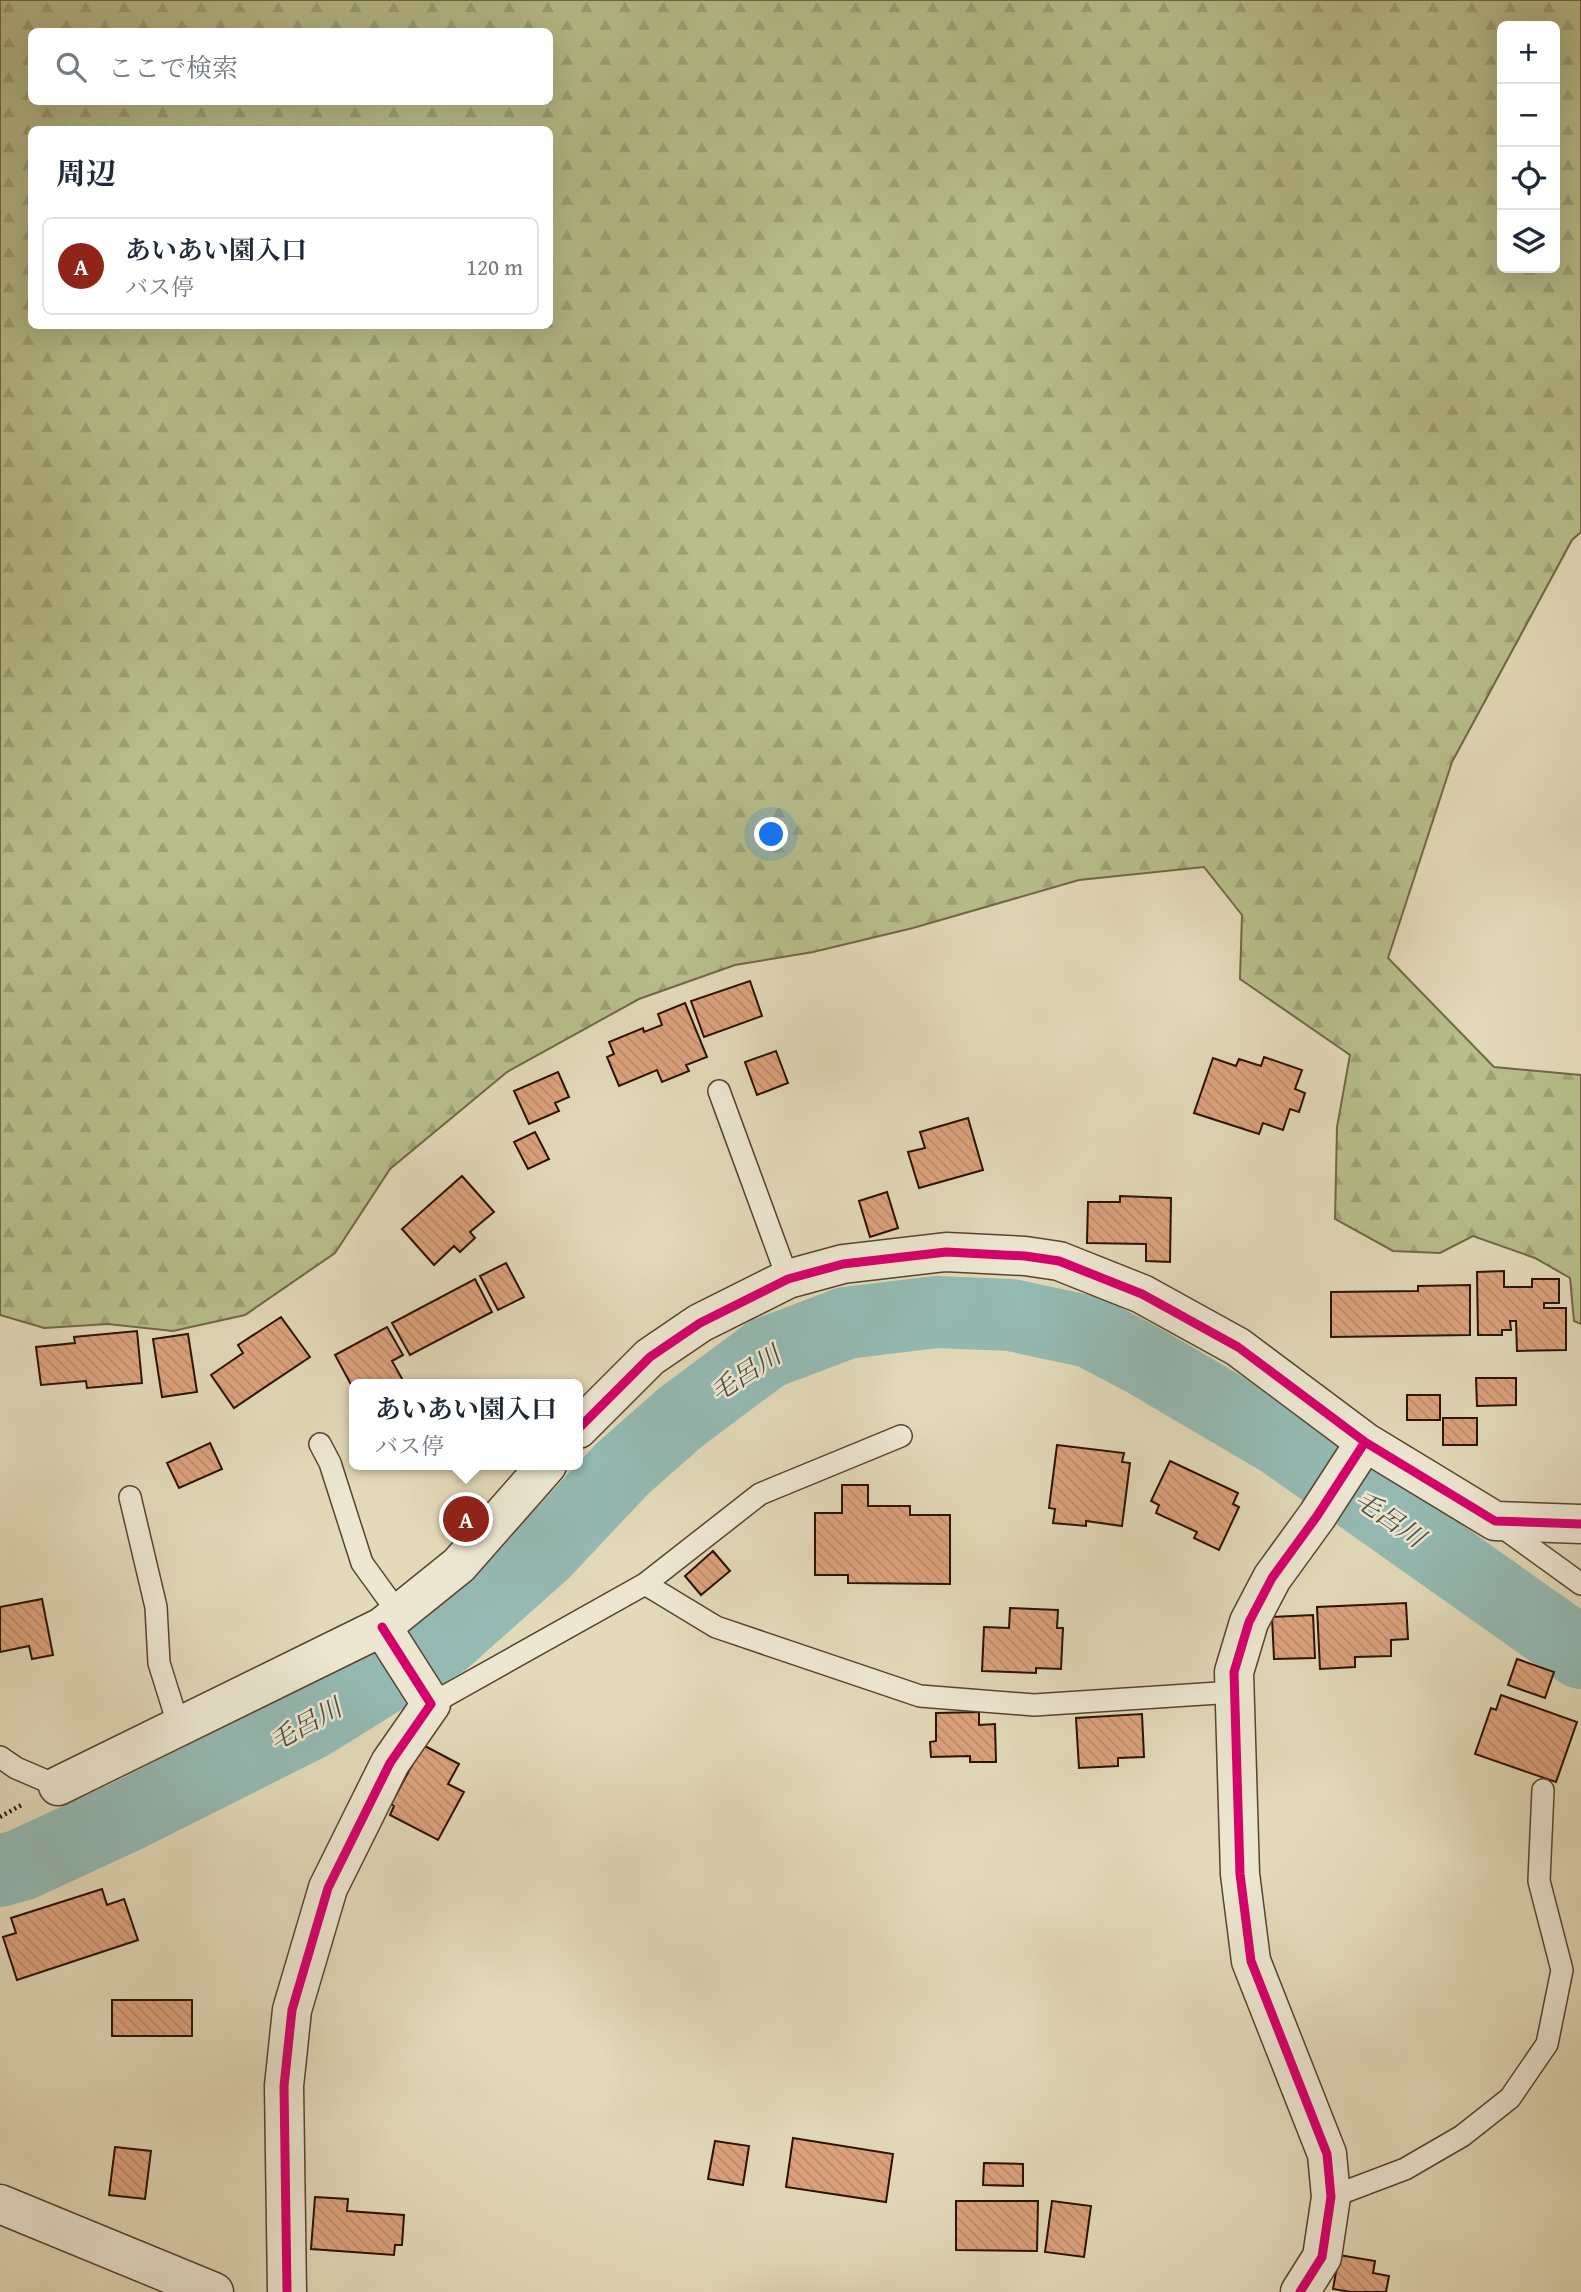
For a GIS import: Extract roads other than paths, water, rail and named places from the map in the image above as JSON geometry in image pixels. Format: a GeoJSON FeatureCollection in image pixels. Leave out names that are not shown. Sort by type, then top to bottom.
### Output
{"type":"FeatureCollection","features":[{"type":"Feature","properties":{"kind":"street"},"geometry":{"type":"LineString","coordinates":[[583,1424],[650,1357],[700,1323],[788,1279],[843,1264],[946,1252],[1025,1256],[1059,1261],[1142,1294],[1238,1347],[1359,1452],[1495,1521],[1581,1524]]}},
{"type":"Feature","properties":{"kind":"street"},"geometry":{"type":"LineString","coordinates":[[1300,2292],[1322,2257],[1331,2197],[1327,2154],[1251,1961],[1240,1874],[1234,1672],[1249,1622],[1272,1578],[1359,1452]]}},
{"type":"Feature","properties":{"kind":"street"},"geometry":{"type":"LineString","coordinates":[[58,1786],[390,1627],[459,1564],[543,1470]]}},
{"type":"Feature","properties":{"kind":"street"},"geometry":{"type":"LineString","coordinates":[[287,2292],[284,2086],[292,2010],[328,1888],[390,1763],[428,1699],[390,1627]]}},
{"type":"Feature","properties":{"kind":"street"},"geometry":{"type":"LineString","coordinates":[[0,2204],[214,2292]]}},
{"type":"Feature","properties":{"kind":"lane"},"geometry":{"type":"LineString","coordinates":[[719,1091],[788,1279]]}},
{"type":"Feature","properties":{"kind":"lane"},"geometry":{"type":"LineString","coordinates":[[428,1699],[645,1584],[760,1494],[901,1436]]}},
{"type":"Feature","properties":{"kind":"lane"},"geometry":{"type":"LineString","coordinates":[[320,1444],[330,1463],[362,1563],[390,1627]]}},
{"type":"Feature","properties":{"kind":"lane"},"geometry":{"type":"LineString","coordinates":[[130,1497],[156,1607],[159,1663],[179,1727]]}},
{"type":"Feature","properties":{"kind":"lane"},"geometry":{"type":"LineString","coordinates":[[1495,1521],[1581,1584]]}},
{"type":"Feature","properties":{"kind":"lane"},"geometry":{"type":"LineString","coordinates":[[645,1584],[716,1627],[920,1696],[1034,1705],[1234,1692]]}},
{"type":"Feature","properties":{"kind":"lane"},"geometry":{"type":"LineString","coordinates":[[0,1757],[16,1768],[58,1786]]}},
{"type":"Feature","properties":{"kind":"lane"},"geometry":{"type":"LineString","coordinates":[[1331,2197],[1405,2169],[1462,2136],[1510,2098],[1547,2044],[1562,1970],[1539,1881],[1542,1790]]}},
{"type":"Feature","properties":{"kind":"waterway","name":"毛呂川"},"geometry":{"type":"LineString","coordinates":[[0,1871],[21,1865],[127,1816],[312,1723],[444,1641],[544,1552],[623,1468],[681,1417],[767,1353],[846,1323],[936,1312],[1011,1315],[1090,1332],[1281,1441],[1581,1653]]}},
{"type":"Feature","properties":{"kind":"place","name":"あいあい園入口"},"geometry":{"type":"Point","coordinates":[466,1519]}}]}
